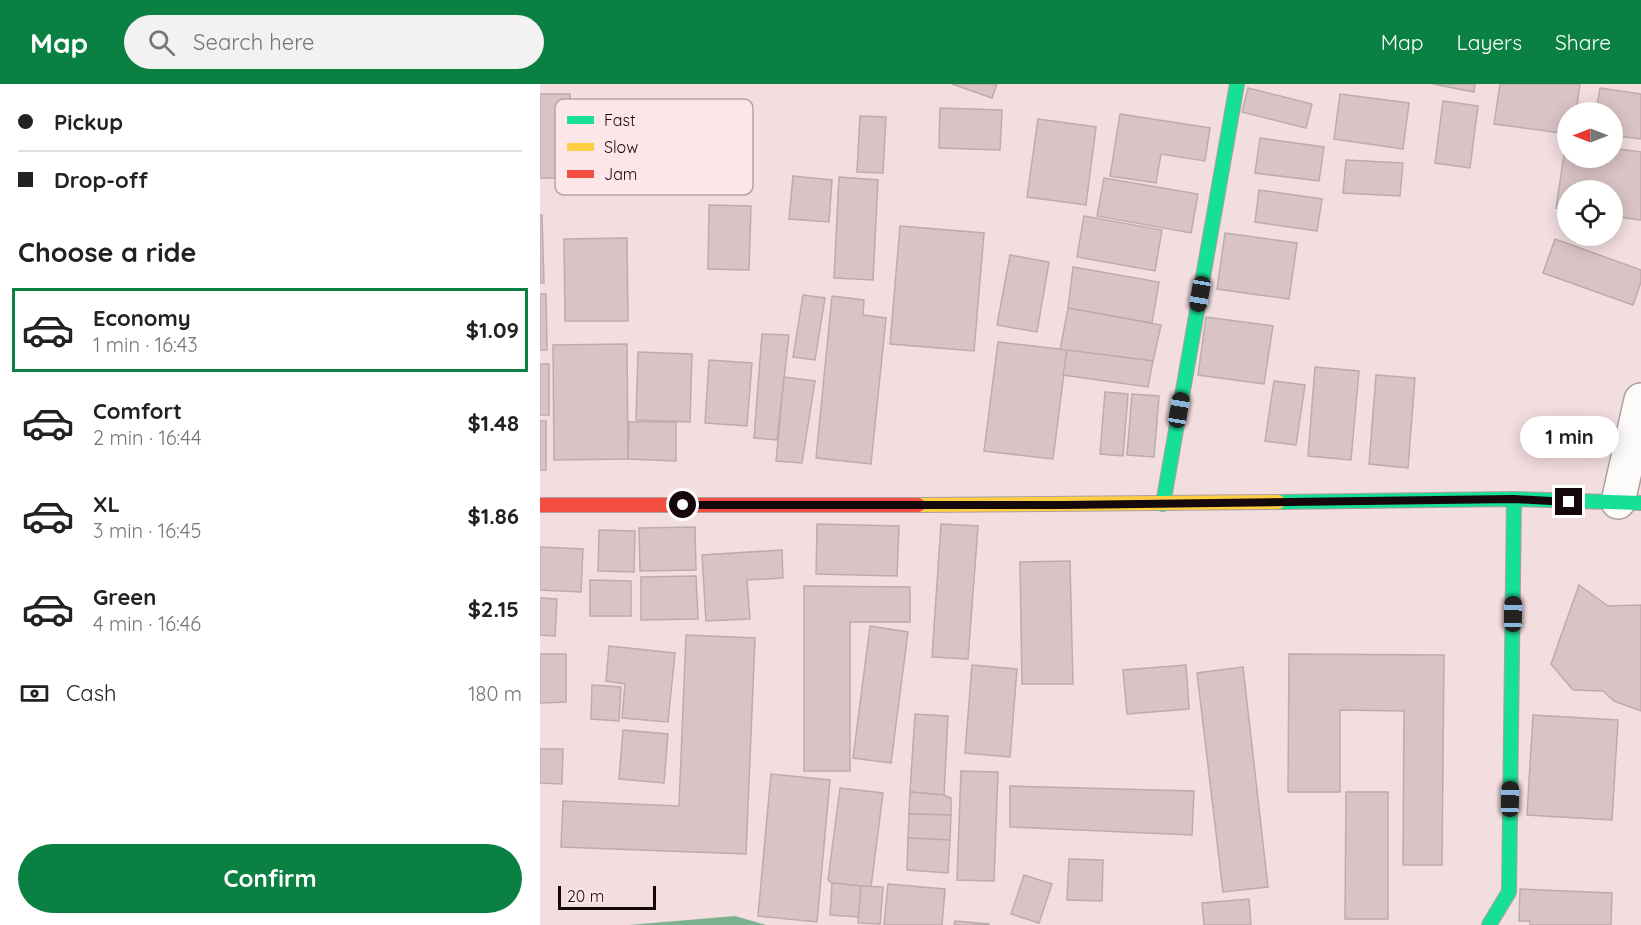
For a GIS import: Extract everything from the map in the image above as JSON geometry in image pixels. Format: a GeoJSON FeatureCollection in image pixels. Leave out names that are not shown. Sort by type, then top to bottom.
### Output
{"type":"FeatureCollection","features":[{"type":"Feature","properties":{"kind":"main road"},"geometry":{"type":"LineString","coordinates":[[1163,504],[1237,84]]}},
{"type":"Feature","properties":{"kind":"main road"},"geometry":{"type":"LineString","coordinates":[[1489,925],[1509,892],[1514,499]]}},
{"type":"Feature","properties":{"kind":"main road"},"geometry":{"type":"LineString","coordinates":[[540,505],[1163,504],[1514,499],[1587,503],[1629,502]]}},
{"type":"Feature","properties":{"kind":"street"},"geometry":{"type":"LineString","coordinates":[[1629,502],[1641,400]]}},
{"type":"Feature","properties":{"kind":"shaded area"},"geometry":{"type":"Polygon","coordinates":[[[735,916],[766,925],[629,925],[735,916]]]}},
{"type":"Feature","properties":{"kind":"building"},"geometry":{"type":"Polygon","coordinates":[[[952,84],[997,84],[992,98],[952,84]]]}},
{"type":"Feature","properties":{"kind":"building"},"geometry":{"type":"Polygon","coordinates":[[[1433,84],[1475,84],[1474,92],[1433,84]]]}},
{"type":"Feature","properties":{"kind":"building"},"geometry":{"type":"Polygon","coordinates":[[[1500,84],[1580,84],[1577,102],[1557,102],[1557,133],[1494,124],[1500,84]]]}},
{"type":"Feature","properties":{"kind":"building"},"geometry":{"type":"Polygon","coordinates":[[[1248,88],[1312,104],[1306,128],[1242,112],[1248,88]]]}},
{"type":"Feature","properties":{"kind":"building"},"geometry":{"type":"Polygon","coordinates":[[[1600,88],[1641,94],[1641,139],[1623,137],[1623,102],[1598,102],[1600,88]]]}},
{"type":"Feature","properties":{"kind":"building"},"geometry":{"type":"Polygon","coordinates":[[[540,94],[570,94],[570,99],[555,99],[555,178],[540,178],[540,94]]]}},
{"type":"Feature","properties":{"kind":"building"},"geometry":{"type":"Polygon","coordinates":[[[1340,94],[1409,103],[1403,149],[1334,139],[1340,94]]]}},
{"type":"Feature","properties":{"kind":"building"},"geometry":{"type":"Polygon","coordinates":[[[1443,101],[1478,106],[1470,168],[1435,163],[1443,101]]]}},
{"type":"Feature","properties":{"kind":"building"},"geometry":{"type":"Polygon","coordinates":[[[940,108],[1002,110],[1000,150],[939,148],[940,108]]]}},
{"type":"Feature","properties":{"kind":"building"},"geometry":{"type":"Polygon","coordinates":[[[1120,114],[1210,128],[1205,161],[1161,154],[1156,183],[1110,176],[1120,114]]]}},
{"type":"Feature","properties":{"kind":"building"},"geometry":{"type":"Polygon","coordinates":[[[860,116],[886,117],[883,173],[857,172],[860,116]]]}},
{"type":"Feature","properties":{"kind":"building"},"geometry":{"type":"Polygon","coordinates":[[[1038,119],[1096,127],[1086,205],[1027,197],[1038,119]]]}},
{"type":"Feature","properties":{"kind":"building"},"geometry":{"type":"Polygon","coordinates":[[[1260,138],[1324,147],[1319,181],[1255,173],[1260,138]]]}},
{"type":"Feature","properties":{"kind":"building"},"geometry":{"type":"Polygon","coordinates":[[[1623,150],[1641,152],[1641,220],[1623,218],[1623,180],[1560,180],[1562,168],[1623,168],[1623,150]]]}},
{"type":"Feature","properties":{"kind":"building"},"geometry":{"type":"Polygon","coordinates":[[[1346,160],[1403,163],[1400,196],[1343,193],[1346,160]]]}},
{"type":"Feature","properties":{"kind":"building"},"geometry":{"type":"Polygon","coordinates":[[[793,176],[832,180],[829,222],[789,219],[793,176]]]}},
{"type":"Feature","properties":{"kind":"building"},"geometry":{"type":"Polygon","coordinates":[[[839,177],[878,180],[873,280],[834,278],[839,177]]]}},
{"type":"Feature","properties":{"kind":"building"},"geometry":{"type":"Polygon","coordinates":[[[1104,178],[1198,194],[1191,233],[1097,216],[1104,178]]]}},
{"type":"Feature","properties":{"kind":"building"},"geometry":{"type":"Polygon","coordinates":[[[1259,190],[1322,199],[1317,231],[1255,222],[1259,190]]]}},
{"type":"Feature","properties":{"kind":"building"},"geometry":{"type":"Polygon","coordinates":[[[709,205],[751,206],[749,270],[708,269],[709,205]]]}},
{"type":"Feature","properties":{"kind":"building"},"geometry":{"type":"Polygon","coordinates":[[[540,215],[542,215],[544,283],[540,283],[540,215]]]}},
{"type":"Feature","properties":{"kind":"building"},"geometry":{"type":"Polygon","coordinates":[[[1084,216],[1162,230],[1155,271],[1077,257],[1084,216]]]}},
{"type":"Feature","properties":{"kind":"building"},"geometry":{"type":"Polygon","coordinates":[[[900,226],[984,233],[974,351],[890,344],[900,226]]]}},
{"type":"Feature","properties":{"kind":"building"},"geometry":{"type":"Polygon","coordinates":[[[1225,233],[1297,243],[1289,299],[1217,289],[1225,233]]]}},
{"type":"Feature","properties":{"kind":"building"},"geometry":{"type":"Polygon","coordinates":[[[627,238],[628,321],[565,321],[564,239],[627,238]]]}},
{"type":"Feature","properties":{"kind":"building"},"geometry":{"type":"Polygon","coordinates":[[[1555,239],[1557,246],[1574,246],[1641,270],[1641,282],[1633,305],[1543,273],[1555,239]]]}},
{"type":"Feature","properties":{"kind":"building"},"geometry":{"type":"Polygon","coordinates":[[[1010,255],[1049,262],[1037,332],[997,325],[1010,255]]]}},
{"type":"Feature","properties":{"kind":"building"},"geometry":{"type":"Polygon","coordinates":[[[1073,267],[1159,282],[1152,323],[1068,308],[1073,267]]]}},
{"type":"Feature","properties":{"kind":"building"},"geometry":{"type":"Polygon","coordinates":[[[540,294],[546,294],[547,350],[540,350],[540,294]]]}},
{"type":"Feature","properties":{"kind":"building"},"geometry":{"type":"Polygon","coordinates":[[[803,295],[825,298],[815,360],[793,357],[803,295]]]}},
{"type":"Feature","properties":{"kind":"building"},"geometry":{"type":"Polygon","coordinates":[[[832,296],[864,300],[863,315],[886,318],[871,464],[816,458],[832,296]]]}},
{"type":"Feature","properties":{"kind":"building"},"geometry":{"type":"Polygon","coordinates":[[[1068,308],[1161,325],[1153,361],[1060,350],[1068,308]]]}},
{"type":"Feature","properties":{"kind":"building"},"geometry":{"type":"Polygon","coordinates":[[[1206,317],[1273,326],[1264,384],[1198,375],[1206,317]]]}},
{"type":"Feature","properties":{"kind":"building"},"geometry":{"type":"Polygon","coordinates":[[[762,334],[789,335],[777,440],[754,438],[762,334]]]}},
{"type":"Feature","properties":{"kind":"building"},"geometry":{"type":"Polygon","coordinates":[[[998,342],[1067,350],[1053,459],[984,451],[998,342]]]}},
{"type":"Feature","properties":{"kind":"building"},"geometry":{"type":"Polygon","coordinates":[[[627,344],[628,459],[554,460],[553,345],[627,344]]]}},
{"type":"Feature","properties":{"kind":"building"},"geometry":{"type":"Polygon","coordinates":[[[1067,350],[1153,361],[1148,387],[1063,375],[1067,350]]]}},
{"type":"Feature","properties":{"kind":"building"},"geometry":{"type":"Polygon","coordinates":[[[638,352],[692,354],[690,422],[636,420],[638,352]]]}},
{"type":"Feature","properties":{"kind":"building"},"geometry":{"type":"Polygon","coordinates":[[[709,360],[752,363],[747,426],[705,423],[709,360]]]}},
{"type":"Feature","properties":{"kind":"building"},"geometry":{"type":"Polygon","coordinates":[[[540,364],[549,364],[549,415],[540,415],[540,364]]]}},
{"type":"Feature","properties":{"kind":"building"},"geometry":{"type":"Polygon","coordinates":[[[1315,367],[1359,371],[1351,460],[1308,456],[1315,367]]]}},
{"type":"Feature","properties":{"kind":"building"},"geometry":{"type":"Polygon","coordinates":[[[1376,375],[1415,378],[1408,468],[1369,464],[1376,375]]]}},
{"type":"Feature","properties":{"kind":"building"},"geometry":{"type":"Polygon","coordinates":[[[784,377],[815,381],[802,463],[776,461],[784,377]]]}},
{"type":"Feature","properties":{"kind":"building"},"geometry":{"type":"Polygon","coordinates":[[[1274,381],[1305,385],[1296,445],[1265,441],[1274,381]]]}},
{"type":"Feature","properties":{"kind":"building"},"geometry":{"type":"Polygon","coordinates":[[[1105,392],[1128,394],[1123,456],[1100,454],[1105,392]]]}},
{"type":"Feature","properties":{"kind":"building"},"geometry":{"type":"Polygon","coordinates":[[[1132,394],[1159,396],[1154,457],[1127,455],[1132,394]]]}},
{"type":"Feature","properties":{"kind":"building"},"geometry":{"type":"Polygon","coordinates":[[[540,421],[546,421],[546,470],[540,470],[540,421]]]}},
{"type":"Feature","properties":{"kind":"building"},"geometry":{"type":"Polygon","coordinates":[[[629,422],[676,422],[676,461],[628,459],[629,422]]]}},
{"type":"Feature","properties":{"kind":"building"},"geometry":{"type":"Polygon","coordinates":[[[817,524],[899,526],[897,576],[816,574],[817,524]]]}},
{"type":"Feature","properties":{"kind":"building"},"geometry":{"type":"Polygon","coordinates":[[[941,524],[978,526],[968,659],[932,657],[941,524]]]}},
{"type":"Feature","properties":{"kind":"building"},"geometry":{"type":"Polygon","coordinates":[[[695,527],[696,570],[640,571],[639,528],[695,527]]]}},
{"type":"Feature","properties":{"kind":"building"},"geometry":{"type":"Polygon","coordinates":[[[599,530],[635,531],[634,572],[598,571],[599,530]]]}},
{"type":"Feature","properties":{"kind":"building"},"geometry":{"type":"Polygon","coordinates":[[[540,547],[583,549],[581,592],[540,590],[540,547]]]}},
{"type":"Feature","properties":{"kind":"building"},"geometry":{"type":"Polygon","coordinates":[[[782,550],[783,578],[747,580],[750,619],[706,621],[702,555],[782,550]]]}},
{"type":"Feature","properties":{"kind":"building"},"geometry":{"type":"Polygon","coordinates":[[[1070,561],[1073,684],[1022,684],[1020,562],[1070,561]]]}},
{"type":"Feature","properties":{"kind":"building"},"geometry":{"type":"Polygon","coordinates":[[[696,576],[698,619],[641,620],[641,577],[696,576]]]}},
{"type":"Feature","properties":{"kind":"building"},"geometry":{"type":"Polygon","coordinates":[[[590,580],[631,581],[631,616],[590,616],[590,580]]]}},
{"type":"Feature","properties":{"kind":"building"},"geometry":{"type":"Polygon","coordinates":[[[1579,585],[1608,606],[1641,605],[1641,711],[1614,701],[1603,691],[1573,690],[1551,664],[1579,585]]]}},
{"type":"Feature","properties":{"kind":"building"},"geometry":{"type":"Polygon","coordinates":[[[804,586],[910,587],[910,622],[850,622],[850,771],[804,771],[804,586]]]}},
{"type":"Feature","properties":{"kind":"building"},"geometry":{"type":"Polygon","coordinates":[[[540,598],[557,599],[555,636],[540,635],[540,598]]]}},
{"type":"Feature","properties":{"kind":"building"},"geometry":{"type":"Polygon","coordinates":[[[870,626],[908,632],[891,763],[853,758],[870,626]]]}},
{"type":"Feature","properties":{"kind":"building"},"geometry":{"type":"Polygon","coordinates":[[[686,635],[755,638],[746,854],[561,847],[563,801],[679,806],[686,635]]]}},
{"type":"Feature","properties":{"kind":"building"},"geometry":{"type":"Polygon","coordinates":[[[609,646],[675,653],[668,722],[622,718],[625,684],[606,681],[609,646]]]}},
{"type":"Feature","properties":{"kind":"building"},"geometry":{"type":"Polygon","coordinates":[[[540,654],[566,654],[566,702],[540,703],[540,654]]]}},
{"type":"Feature","properties":{"kind":"building"},"geometry":{"type":"Polygon","coordinates":[[[1289,654],[1444,655],[1442,865],[1403,865],[1404,711],[1340,710],[1340,792],[1288,792],[1289,654]]]}},
{"type":"Feature","properties":{"kind":"building"},"geometry":{"type":"Polygon","coordinates":[[[972,665],[1017,669],[1010,757],[965,753],[972,665]]]}},
{"type":"Feature","properties":{"kind":"building"},"geometry":{"type":"Polygon","coordinates":[[[1186,665],[1189,709],[1127,714],[1123,670],[1186,665]]]}},
{"type":"Feature","properties":{"kind":"building"},"geometry":{"type":"Polygon","coordinates":[[[1243,667],[1268,887],[1223,892],[1197,673],[1243,667]]]}},
{"type":"Feature","properties":{"kind":"building"},"geometry":{"type":"Polygon","coordinates":[[[592,685],[621,687],[619,721],[591,719],[592,685]]]}},
{"type":"Feature","properties":{"kind":"building"},"geometry":{"type":"Polygon","coordinates":[[[915,714],[948,716],[944,795],[910,792],[915,714]]]}},
{"type":"Feature","properties":{"kind":"building"},"geometry":{"type":"Polygon","coordinates":[[[1533,715],[1618,720],[1612,820],[1527,815],[1533,715]]]}},
{"type":"Feature","properties":{"kind":"building"},"geometry":{"type":"Polygon","coordinates":[[[623,730],[668,734],[664,783],[619,779],[623,730]]]}},
{"type":"Feature","properties":{"kind":"building"},"geometry":{"type":"Polygon","coordinates":[[[540,749],[563,749],[562,784],[540,783],[540,749]]]}},
{"type":"Feature","properties":{"kind":"building"},"geometry":{"type":"Polygon","coordinates":[[[961,771],[998,772],[994,881],[957,880],[961,771]]]}},
{"type":"Feature","properties":{"kind":"building"},"geometry":{"type":"Polygon","coordinates":[[[771,774],[830,780],[817,922],[758,916],[771,774]]]}},
{"type":"Feature","properties":{"kind":"building"},"geometry":{"type":"Polygon","coordinates":[[[1010,786],[1194,791],[1192,835],[1010,827],[1010,786]]]}},
{"type":"Feature","properties":{"kind":"building"},"geometry":{"type":"Polygon","coordinates":[[[840,788],[883,793],[871,887],[832,883],[828,880],[840,788]]]}},
{"type":"Feature","properties":{"kind":"building"},"geometry":{"type":"Polygon","coordinates":[[[910,792],[944,795],[951,798],[951,815],[909,814],[910,792]]]}},
{"type":"Feature","properties":{"kind":"building"},"geometry":{"type":"Polygon","coordinates":[[[1346,792],[1388,792],[1388,919],[1345,919],[1346,792]]]}},
{"type":"Feature","properties":{"kind":"building"},"geometry":{"type":"Polygon","coordinates":[[[909,814],[951,815],[950,840],[908,838],[909,814]]]}},
{"type":"Feature","properties":{"kind":"building"},"geometry":{"type":"Polygon","coordinates":[[[908,838],[950,840],[948,873],[907,870],[908,838]]]}},
{"type":"Feature","properties":{"kind":"building"},"geometry":{"type":"Polygon","coordinates":[[[1069,859],[1103,860],[1102,901],[1067,900],[1069,859]]]}},
{"type":"Feature","properties":{"kind":"building"},"geometry":{"type":"Polygon","coordinates":[[[1024,875],[1052,884],[1039,923],[1011,914],[1024,875]]]}},
{"type":"Feature","properties":{"kind":"building"},"geometry":{"type":"Polygon","coordinates":[[[832,883],[861,886],[859,917],[830,915],[832,883]]]}},
{"type":"Feature","properties":{"kind":"building"},"geometry":{"type":"Polygon","coordinates":[[[888,884],[945,889],[942,925],[884,925],[888,884]]]}},
{"type":"Feature","properties":{"kind":"building"},"geometry":{"type":"Polygon","coordinates":[[[861,886],[883,887],[880,924],[858,923],[861,886]]]}},
{"type":"Feature","properties":{"kind":"building"},"geometry":{"type":"Polygon","coordinates":[[[1520,889],[1612,893],[1611,925],[1530,925],[1530,921],[1519,921],[1520,889]]]}},
{"type":"Feature","properties":{"kind":"building"},"geometry":{"type":"Polygon","coordinates":[[[1249,899],[1251,925],[1204,925],[1202,903],[1249,899]]]}},
{"type":"Feature","properties":{"kind":"building"},"geometry":{"type":"Polygon","coordinates":[[[955,921],[989,924],[989,925],[954,925],[955,921]]]}},
{"type":"Feature","properties":{"kind":"traffic: fast"},"geometry":{"type":"LineString","coordinates":[[1163,504],[1237,84]]}},
{"type":"Feature","properties":{"kind":"traffic: fast"},"geometry":{"type":"LineString","coordinates":[[1489,925],[1509,892],[1514,499]]}},
{"type":"Feature","properties":{"kind":"traffic: fast"},"geometry":{"type":"LineString","coordinates":[[1278,502],[1514,499],[1641,503]]}},
{"type":"Feature","properties":{"kind":"traffic: slow"},"geometry":{"type":"LineString","coordinates":[[918,505],[1278,502]]}},
{"type":"Feature","properties":{"kind":"traffic: jam"},"geometry":{"type":"LineString","coordinates":[[540,505],[918,505]]}},
{"type":"Feature","properties":{"kind":"route"},"geometry":{"type":"LineString","coordinates":[[683,505],[1063,505],[1514,499],[1569,502]]}}]}
